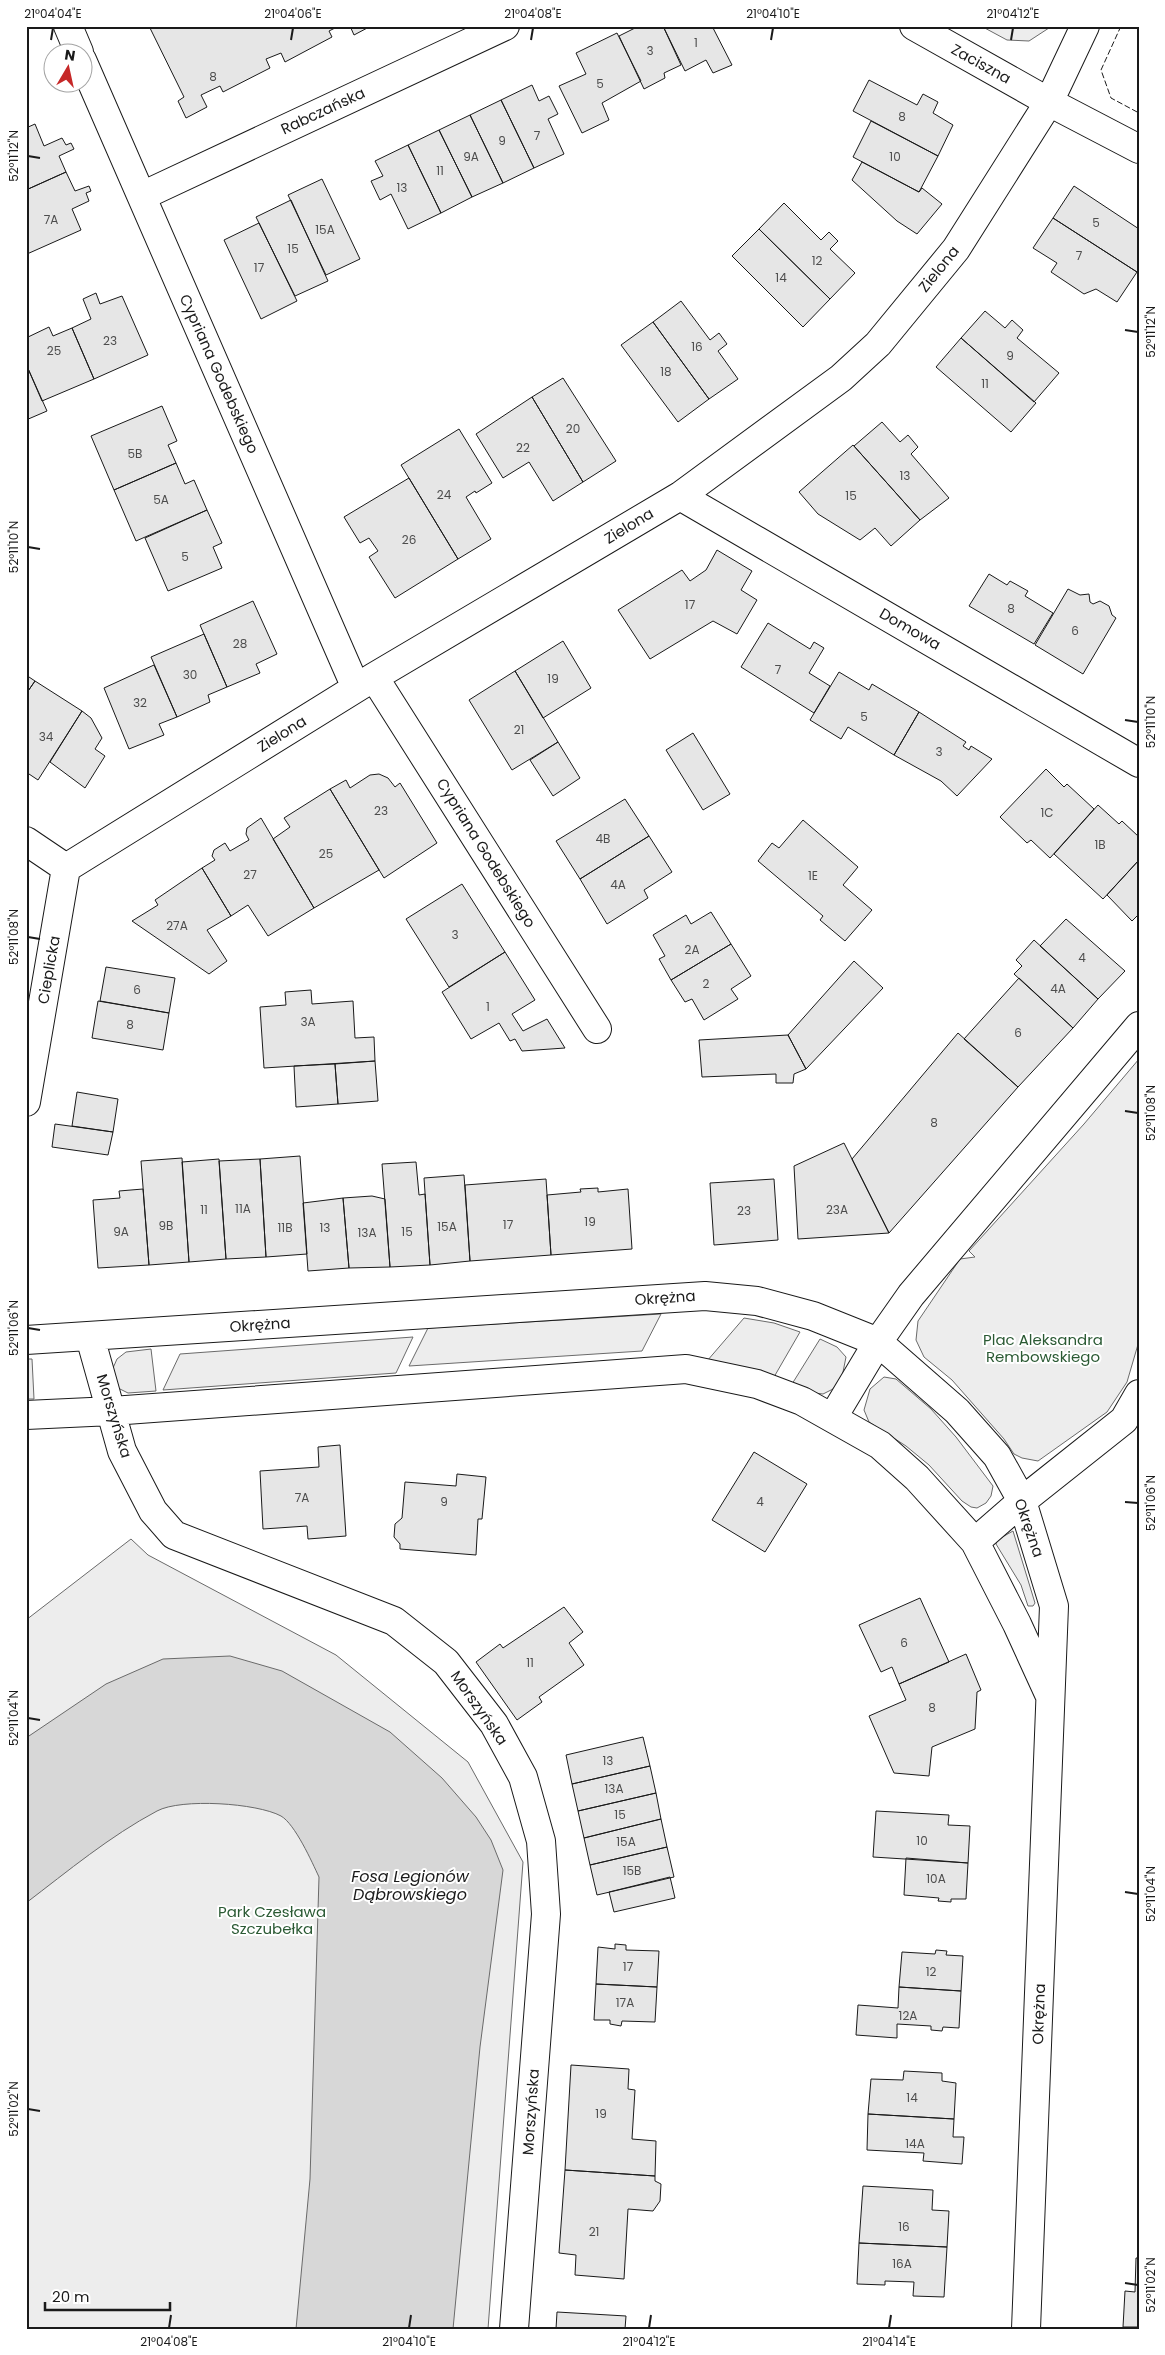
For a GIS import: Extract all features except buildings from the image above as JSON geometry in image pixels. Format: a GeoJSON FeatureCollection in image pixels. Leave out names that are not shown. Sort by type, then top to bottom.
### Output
{"type":"FeatureCollection","features":[{"type":"Feature","properties":{"kind":"street"},"geometry":{"type":"LineString","coordinates":[[68,26],[75,42]]}},
{"type":"Feature","properties":{"kind":"street","name":"Rabczańska"},"geometry":{"type":"LineString","coordinates":[[142,196],[505,26]]}},
{"type":"Feature","properties":{"kind":"street","name":"Zaciszna"},"geometry":{"type":"LineString","coordinates":[[914,26],[1049,102]]}},
{"type":"Feature","properties":{"kind":"street","name":"Zielona"},"geometry":{"type":"LineString","coordinates":[[66,868],[365,682],[680,496],[840,378],[878,344],[956,249],[1049,102],[1085,26]]}},
{"type":"Feature","properties":{"kind":"street","name":"Cypriana Godebskiego"},"geometry":{"type":"LineString","coordinates":[[92,83],[365,682],[597,1029]]}},
{"type":"Feature","properties":{"kind":"street"},"geometry":{"type":"LineString","coordinates":[[1049,102],[1139,150]]}},
{"type":"Feature","properties":{"kind":"street","name":"Domowa"},"geometry":{"type":"LineString","coordinates":[[680,496],[1139,763]]}},
{"type":"Feature","properties":{"kind":"street"},"geometry":{"type":"LineString","coordinates":[[26,842],[66,868]]}},
{"type":"Feature","properties":{"kind":"street","name":"Cieplicka"},"geometry":{"type":"LineString","coordinates":[[26,1102],[66,868]]}},
{"type":"Feature","properties":{"kind":"street"},"geometry":{"type":"LineString","coordinates":[[833,1416],[878,1342],[910,1295],[1139,1026]]}},
{"type":"Feature","properties":{"kind":"street","name":"Okrężna"},"geometry":{"type":"LineString","coordinates":[[26,1340],[705,1296],[757,1301],[813,1316],[878,1342],[962,1417],[997,1456],[1022,1501],[1054,1606],[1026,2329]]}},
{"type":"Feature","properties":{"kind":"street","name":"Morszyńska"},"geometry":{"type":"LineString","coordinates":[[90,1337],[122,1451],[153,1510],[174,1535],[394,1621],[446,1662],[494,1724],[523,1776],[541,1841],[546,1914],[514,2329]]}},
{"type":"Feature","properties":{"kind":"street","name":"Okrężna"},"geometry":{"type":"LineString","coordinates":[[26,1415],[112,1411],[686,1369],[757,1384],[802,1401],[833,1416],[880,1445],[916,1478],[975,1542],[1017,1624],[1051,1698]]}},
{"type":"Feature","properties":{"kind":"street"},"geometry":{"type":"LineString","coordinates":[[975,1542],[1022,1501],[1124,1420],[1139,1394]]}},
{"type":"Feature","properties":{"kind":"shaded area"},"geometry":{"type":"Polygon","coordinates":[[[981,26],[1052,26],[1029,41],[1007,40],[981,26]]]}},
{"type":"Feature","properties":{"kind":"shaded area","name":"Plac Aleksandra Rembowskiego"},"geometry":{"type":"Polygon","coordinates":[[[1139,1059],[1139,1341],[1127,1382],[1107,1412],[1038,1461],[1022,1458],[1014,1454],[1004,1439],[952,1380],[924,1357],[916,1340],[918,1321],[960,1259],[975,1257],[969,1251],[1084,1124],[1139,1059]]]}},
{"type":"Feature","properties":{"kind":"shaded area"},"geometry":{"type":"Polygon","coordinates":[[[661,1314],[642,1351],[409,1366],[428,1328],[661,1314]]]}},
{"type":"Feature","properties":{"kind":"shaded area"},"geometry":{"type":"Polygon","coordinates":[[[744,1318],[774,1323],[800,1332],[774,1377],[707,1361],[744,1318]]]}},
{"type":"Feature","properties":{"kind":"shaded area"},"geometry":{"type":"Polygon","coordinates":[[[413,1337],[396,1373],[163,1390],[180,1354],[413,1337]]]}},
{"type":"Feature","properties":{"kind":"shaded area"},"geometry":{"type":"Polygon","coordinates":[[[820,1339],[837,1347],[846,1357],[842,1377],[833,1389],[823,1394],[815,1393],[792,1384],[820,1339]]]}},
{"type":"Feature","properties":{"kind":"shaded area"},"geometry":{"type":"Polygon","coordinates":[[[151,1349],[156,1391],[128,1393],[118,1388],[113,1368],[117,1359],[126,1352],[151,1349]]]}},
{"type":"Feature","properties":{"kind":"shaded area"},"geometry":{"type":"Polygon","coordinates":[[[26,1359],[32,1359],[34,1399],[26,1399],[26,1359]]]}},
{"type":"Feature","properties":{"kind":"shaded area"},"geometry":{"type":"Polygon","coordinates":[[[884,1377],[896,1379],[931,1409],[956,1437],[993,1486],[991,1496],[986,1503],[977,1508],[971,1507],[962,1501],[929,1465],[906,1446],[869,1422],[864,1410],[870,1389],[884,1377]]]}},
{"type":"Feature","properties":{"kind":"shaded area"},"geometry":{"type":"Polygon","coordinates":[[[1013,1531],[1035,1603],[1033,1606],[1028,1606],[1021,1585],[996,1544],[997,1540],[1013,1531]]]}},
{"type":"Feature","properties":{"kind":"shaded area","name":"Park Czesława Szczubełka"},"geometry":{"type":"Polygon","coordinates":[[[131,1539],[148,1555],[336,1655],[468,1762],[523,1862],[488,2329],[26,2329],[26,1620],[131,1539]]]}},
{"type":"Feature","properties":{"kind":"water","name":"Fosa Legionów Dąbrowskiego"},"geometry":{"type":"Polygon","coordinates":[[[230,1656],[282,1671],[390,1732],[442,1778],[476,1817],[491,1840],[503,1870],[480,2047],[453,2329],[296,2329],[310,2179],[319,1877],[303,1844],[286,1820],[270,1812],[238,1805],[200,1803],[168,1807],[157,1811],[123,1831],[26,1903],[26,1738],[106,1684],[163,1659],[230,1656]]]}},
{"type":"Feature","properties":{"kind":"fence"},"geometry":{"type":"LineString","coordinates":[[1121,26],[1101,70],[1111,98],[1139,113]]}}]}
